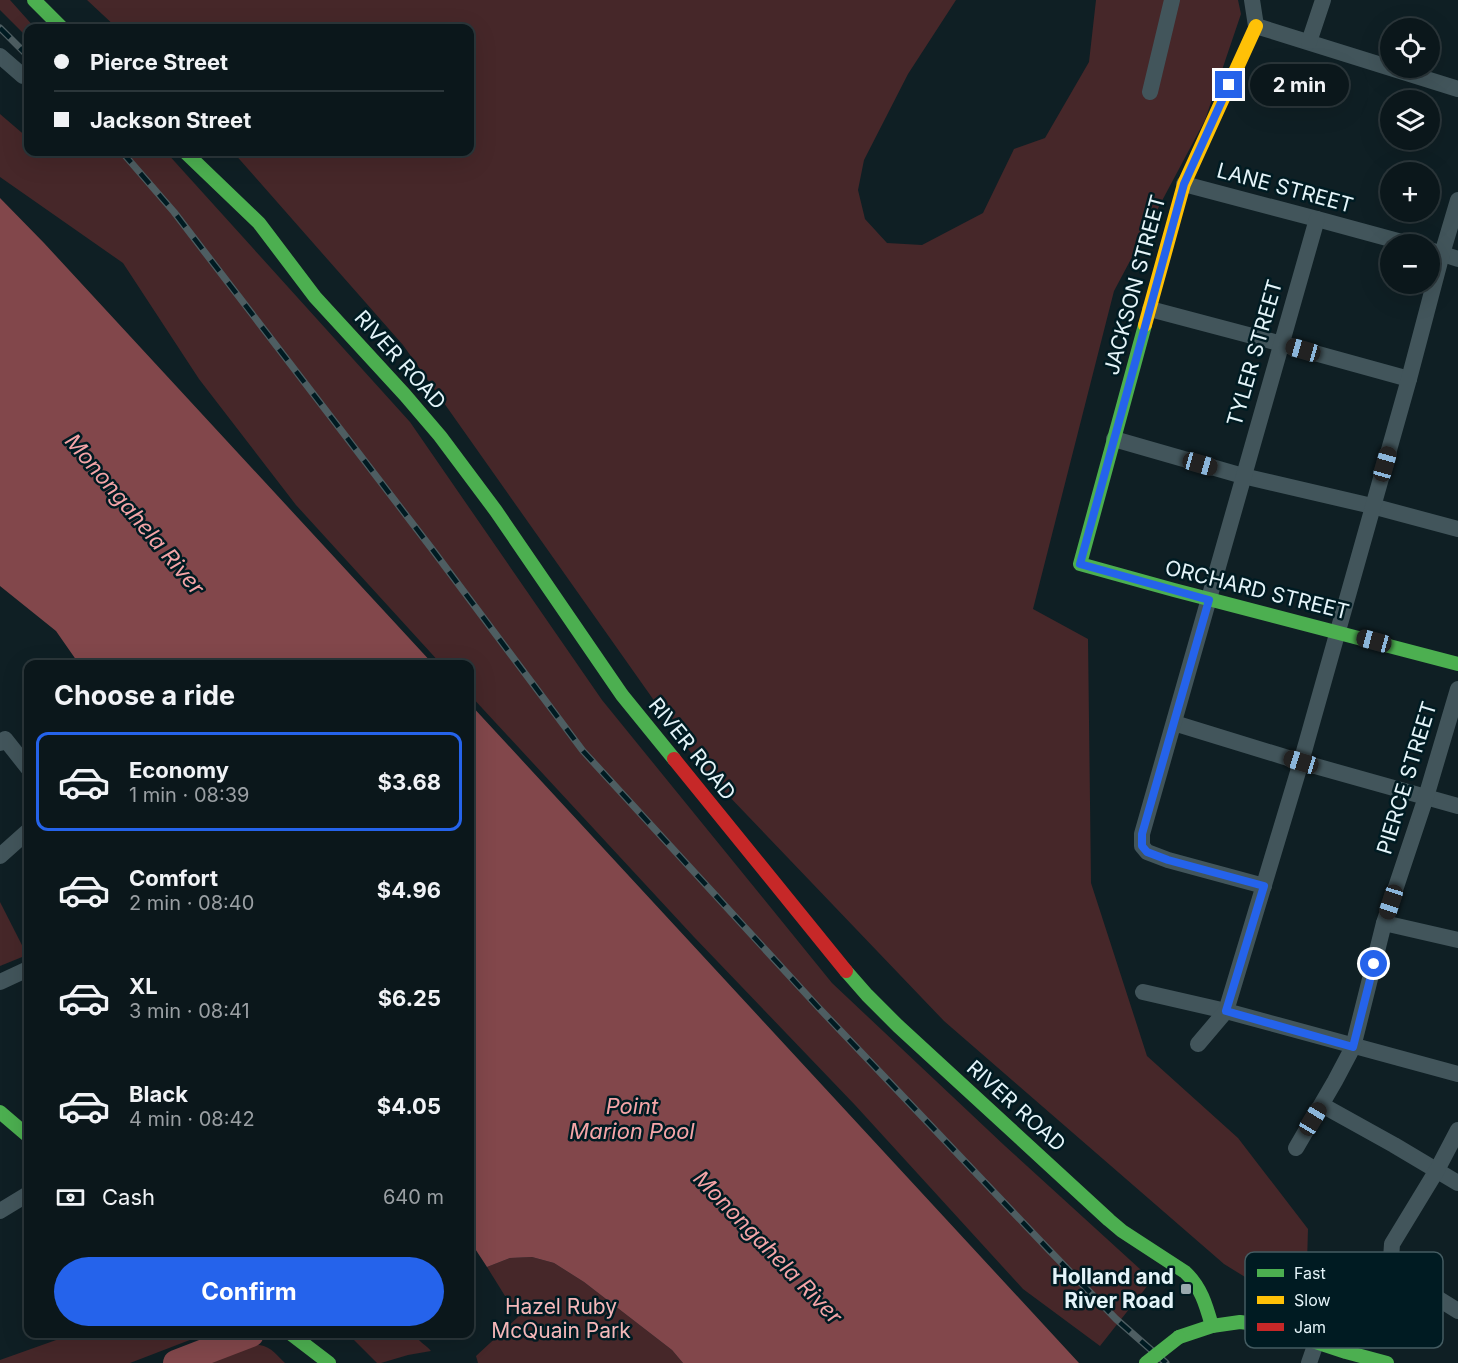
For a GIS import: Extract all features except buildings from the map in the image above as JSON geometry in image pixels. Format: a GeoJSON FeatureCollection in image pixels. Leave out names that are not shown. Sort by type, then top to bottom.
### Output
{"type":"FeatureCollection","features":[{"type":"Feature","properties":{"kind":"street"},"geometry":{"type":"LineString","coordinates":[[34,0],[58,24]]}},
{"type":"Feature","properties":{"kind":"street"},"geometry":{"type":"LineString","coordinates":[[1150,92],[1172,0]]}},
{"type":"Feature","properties":{"kind":"street"},"geometry":{"type":"LineString","coordinates":[[1252,0],[1256,26],[1458,89]]}},
{"type":"Feature","properties":{"kind":"street"},"geometry":{"type":"LineString","coordinates":[[1309,42],[1323,0]]}},
{"type":"Feature","properties":{"kind":"street","name":"JACKSON STREET"},"geometry":{"type":"LineString","coordinates":[[1080,564],[1184,184],[1256,26]]}},
{"type":"Feature","properties":{"kind":"street"},"geometry":{"type":"LineString","coordinates":[[0,56],[23,76]]}},
{"type":"Feature","properties":{"kind":"street","name":"RIVER ROAD"},"geometry":{"type":"LineString","coordinates":[[189,156],[259,223],[315,297],[440,436],[496,512],[622,695],[852,979],[907,1036],[1024,1140],[1122,1232],[1194,1279],[1201,1288],[1212,1326]]}},
{"type":"Feature","properties":{"kind":"street","name":"LANE STREET"},"geometry":{"type":"LineString","coordinates":[[1184,184],[1380,236]]}},
{"type":"Feature","properties":{"kind":"street"},"geometry":{"type":"LineString","coordinates":[[1197,1044],[1226,1011],[1301,762],[1458,200]]}},
{"type":"Feature","properties":{"kind":"street","name":"TYLER STREET"},"geometry":{"type":"LineString","coordinates":[[1264,886],[1168,860],[1147,852],[1142,846],[1142,834],[1317,219]]}},
{"type":"Feature","properties":{"kind":"street"},"geometry":{"type":"LineString","coordinates":[[1150,309],[1409,380]]}},
{"type":"Feature","properties":{"kind":"street"},"geometry":{"type":"LineString","coordinates":[[1114,439],[1243,476],[1458,529]]}},
{"type":"Feature","properties":{"kind":"street","name":"ORCHARD STREET"},"geometry":{"type":"LineString","coordinates":[[1080,564],[1209,600],[1337,631],[1458,664]]}},
{"type":"Feature","properties":{"kind":"street","name":"PIERCE STREET"},"geometry":{"type":"LineString","coordinates":[[1296,1148],[1353,1047],[1384,923],[1458,689]]}},
{"type":"Feature","properties":{"kind":"street"},"geometry":{"type":"LineString","coordinates":[[1174,723],[1301,762],[1458,806]]}},
{"type":"Feature","properties":{"kind":"street"},"geometry":{"type":"LineString","coordinates":[[2,741],[24,764]]}},
{"type":"Feature","properties":{"kind":"street"},"geometry":{"type":"LineString","coordinates":[[0,856],[24,835]]}},
{"type":"Feature","properties":{"kind":"street"},"geometry":{"type":"LineString","coordinates":[[1384,923],[1458,940]]}},
{"type":"Feature","properties":{"kind":"street"},"geometry":{"type":"LineString","coordinates":[[0,982],[24,971]]}},
{"type":"Feature","properties":{"kind":"street"},"geometry":{"type":"LineString","coordinates":[[1143,992],[1226,1011],[1458,1074]]}},
{"type":"Feature","properties":{"kind":"street"},"geometry":{"type":"LineString","coordinates":[[1322,1105],[1394,1144],[1458,1183]]}},
{"type":"Feature","properties":{"kind":"street"},"geometry":{"type":"LineString","coordinates":[[0,1112],[24,1132]]}},
{"type":"Feature","properties":{"kind":"street"},"geometry":{"type":"LineString","coordinates":[[1392,1252],[1392,1244],[1437,1170],[1458,1130]]}},
{"type":"Feature","properties":{"kind":"street"},"geometry":{"type":"LineString","coordinates":[[0,1211],[24,1196]]}},
{"type":"Feature","properties":{"kind":"street"},"geometry":{"type":"LineString","coordinates":[[1443,1302],[1458,1311]]}},
{"type":"Feature","properties":{"kind":"street"},"geometry":{"type":"LineString","coordinates":[[1146,1363],[1179,1337],[1212,1326],[1245,1323]]}},
{"type":"Feature","properties":{"kind":"street"},"geometry":{"type":"LineString","coordinates":[[296,1338],[329,1363]]}},
{"type":"Feature","properties":{"kind":"street"},"geometry":{"type":"LineString","coordinates":[[1309,1363],[1314,1348]]}},
{"type":"Feature","properties":{"kind":"street"},"geometry":{"type":"LineString","coordinates":[[1333,1348],[1385,1363]]}},
{"type":"Feature","properties":{"kind":"green space"},"geometry":{"type":"Polygon","coordinates":[[[0,0],[10,0],[31,24],[24,24],[24,34],[0,10],[0,0]]]}},
{"type":"Feature","properties":{"kind":"green space"},"geometry":{"type":"Polygon","coordinates":[[[87,0],[956,0],[908,74],[864,160],[858,190],[865,219],[887,243],[922,245],[983,213],[1014,149],[1045,138],[1089,62],[1096,0],[1238,0],[1241,14],[1205,120],[1114,291],[1033,609],[1088,639],[1091,883],[1147,1056],[1238,1138],[1308,1229],[1307,1252],[1245,1252],[1245,1277],[1224,1264],[944,1021],[701,767],[403,345],[237,156],[474,156],[474,24],[113,24],[87,0]]]}},
{"type":"Feature","properties":{"kind":"green space"},"geometry":{"type":"Polygon","coordinates":[[[0,114],[24,135],[24,156],[170,156],[410,422],[602,700],[832,983],[1152,1280],[1100,1346],[1023,1289],[855,1105],[694,937],[474,699],[474,660],[437,660],[296,505],[199,379],[123,263],[0,177],[0,114]]]}},
{"type":"Feature","properties":{"kind":"green space"},"geometry":{"type":"Polygon","coordinates":[[[0,902],[24,949],[24,956],[0,966],[0,902]]]}},
{"type":"Feature","properties":{"kind":"green space","name":"Hazel Ruby McQuain Park"},"geometry":{"type":"Polygon","coordinates":[[[532,1257],[554,1263],[584,1282],[672,1350],[683,1363],[478,1363],[476,1356],[518,1317],[487,1267],[510,1258],[532,1257]]]}},
{"type":"Feature","properties":{"kind":"green space"},"geometry":{"type":"Polygon","coordinates":[[[62,1338],[195,1338],[130,1363],[0,1363],[0,1360],[62,1338]]]}},
{"type":"Feature","properties":{"kind":"green space"},"geometry":{"type":"Polygon","coordinates":[[[352,1338],[417,1338],[431,1351],[408,1355],[377,1363],[352,1338]]]}},
{"type":"Feature","properties":{"kind":"green space"},"geometry":{"type":"Polygon","coordinates":[[[249,1345],[266,1347],[285,1363],[206,1363],[249,1345]]]}},
{"type":"Feature","properties":{"kind":"water","name":"Monongahela River"},"geometry":{"type":"Polygon","coordinates":[[[0,198],[429,660],[76,660],[56,631],[0,586],[0,198]]]}},
{"type":"Feature","properties":{"kind":"water","name":"Point Marion Pool"},"geometry":{"type":"Polygon","coordinates":[[[474,708],[1079,1363],[683,1363],[672,1350],[584,1282],[554,1263],[532,1257],[510,1258],[487,1267],[474,1247],[474,708]]]}},
{"type":"Feature","properties":{"kind":"waterway"},"geometry":{"type":"LineString","coordinates":[[176,1363],[241,1338]]}},
{"type":"Feature","properties":{"kind":"railway"},"geometry":{"type":"LineString","coordinates":[[0,28],[24,52]]}},
{"type":"Feature","properties":{"kind":"railway"},"geometry":{"type":"LineString","coordinates":[[125,156],[174,212],[432,549],[583,751],[818,1007],[1049,1250],[1116,1319],[1166,1363]]}},
{"type":"Feature","properties":{"kind":"traffic: fast"},"geometry":{"type":"LineString","coordinates":[[34,0],[58,24]]}},
{"type":"Feature","properties":{"kind":"traffic: fast"},"geometry":{"type":"LineString","coordinates":[[189,156],[259,223],[315,297],[440,436],[496,511],[622,695],[674,759]]}},
{"type":"Feature","properties":{"kind":"traffic: fast"},"geometry":{"type":"LineString","coordinates":[[1145,325],[1080,564],[1458,664]]}},
{"type":"Feature","properties":{"kind":"traffic: fast"},"geometry":{"type":"LineString","coordinates":[[846,971],[898,1026],[1109,1220],[1185,1272],[1199,1290],[1212,1326]]}},
{"type":"Feature","properties":{"kind":"traffic: fast"},"geometry":{"type":"LineString","coordinates":[[0,1112],[24,1133]]}},
{"type":"Feature","properties":{"kind":"traffic: fast"},"geometry":{"type":"LineString","coordinates":[[1179,1337],[1212,1326],[1245,1323]]}},
{"type":"Feature","properties":{"kind":"traffic: fast"},"geometry":{"type":"LineString","coordinates":[[1146,1363],[1179,1337]]}},
{"type":"Feature","properties":{"kind":"traffic: fast"},"geometry":{"type":"LineString","coordinates":[[296,1338],[329,1363]]}},
{"type":"Feature","properties":{"kind":"traffic: fast"},"geometry":{"type":"LineString","coordinates":[[1334,1348],[1387,1363]]}},
{"type":"Feature","properties":{"kind":"traffic: slow"},"geometry":{"type":"LineString","coordinates":[[1145,325],[1184,184],[1256,26]]}},
{"type":"Feature","properties":{"kind":"traffic: jam"},"geometry":{"type":"LineString","coordinates":[[674,759],[846,971]]}},
{"type":"Feature","properties":{"kind":"place","name":"Holland and River Road"},"geometry":{"type":"Point","coordinates":[1186,1289]}},
{"type":"Feature","properties":{"kind":"route"},"geometry":{"type":"LineString","coordinates":[[1229,85],[1184,184],[1080,564],[1209,600],[1142,834],[1142,846],[1147,852],[1168,860],[1264,886],[1226,1011],[1353,1047],[1374,964]]}}]}
